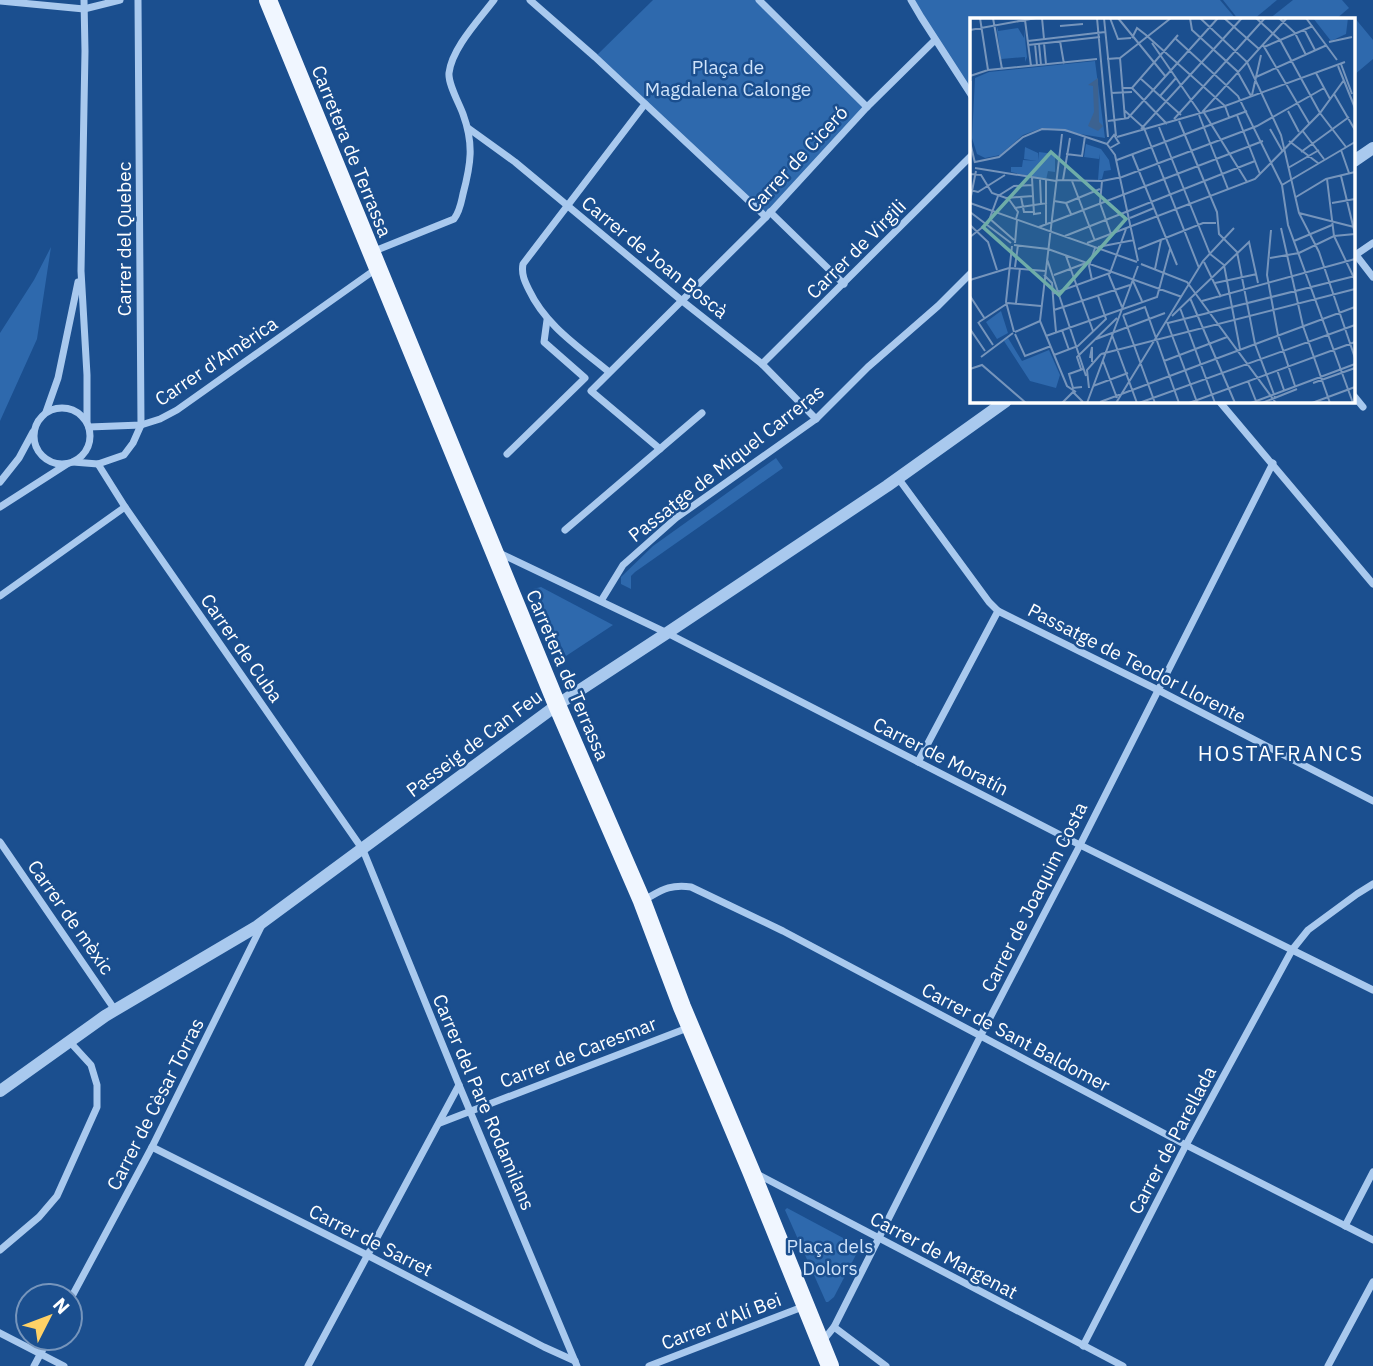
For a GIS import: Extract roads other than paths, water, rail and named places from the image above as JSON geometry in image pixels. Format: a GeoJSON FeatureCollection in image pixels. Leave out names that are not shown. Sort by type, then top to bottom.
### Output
{"type":"FeatureCollection","features":[{"type":"Feature","properties":{"kind":"main road","name":"Carretera de Terrassa"},"geometry":{"type":"LineString","coordinates":[[268,0],[557,705],[642,901],[690,1026],[830,1366]]}},
{"type":"Feature","properties":{"kind":"street"},"geometry":{"type":"LineString","coordinates":[[0,1],[84,4],[120,0]]}},
{"type":"Feature","properties":{"kind":"street","name":"Carrer del Quebec"},"geometry":{"type":"LineString","coordinates":[[138,0],[141,425]]}},
{"type":"Feature","properties":{"kind":"street"},"geometry":{"type":"LineString","coordinates":[[468,128],[448,77],[452,61],[461,44],[494,0]]}},
{"type":"Feature","properties":{"kind":"street"},"geometry":{"type":"LineString","coordinates":[[530,0],[845,284]]}},
{"type":"Feature","properties":{"kind":"street"},"geometry":{"type":"LineString","coordinates":[[759,0],[867,107]]}},
{"type":"Feature","properties":{"kind":"street"},"geometry":{"type":"LineString","coordinates":[[911,0],[970,93]]}},
{"type":"Feature","properties":{"kind":"street"},"geometry":{"type":"LineString","coordinates":[[0,507],[82,456],[90,438],[81,271],[84,4]]}},
{"type":"Feature","properties":{"kind":"street","name":"Carrer de Ciceró"},"geometry":{"type":"LineString","coordinates":[[660,449],[592,391],[768,214],[867,107],[935,40]]}},
{"type":"Feature","properties":{"kind":"street"},"geometry":{"type":"LineString","coordinates":[[609,372],[547,320],[536,305],[522,271],[523,264],[645,104]]}},
{"type":"Feature","properties":{"kind":"street","name":"Carrer d'Amèrica"},"geometry":{"type":"LineString","coordinates":[[98,464],[124,455],[141,425],[177,410],[374,260],[454,219],[470,169],[468,128]]}},
{"type":"Feature","properties":{"kind":"street","name":"Carrer de Joan Boscà"},"geometry":{"type":"LineString","coordinates":[[468,128],[515,162],[762,364],[816,419]]}},
{"type":"Feature","properties":{"kind":"street"},"geometry":{"type":"LineString","coordinates":[[1356,160],[1373,148]]}},
{"type":"Feature","properties":{"kind":"street","name":"Carrer de Virgili"},"geometry":{"type":"LineString","coordinates":[[762,364],[970,157]]}},
{"type":"Feature","properties":{"kind":"street"},"geometry":{"type":"LineString","coordinates":[[1356,254],[1373,243]]}},
{"type":"Feature","properties":{"kind":"street"},"geometry":{"type":"LineString","coordinates":[[1356,256],[1373,277]]}},
{"type":"Feature","properties":{"kind":"street"},"geometry":{"type":"LineString","coordinates":[[46,412],[58,378],[81,271]]}},
{"type":"Feature","properties":{"kind":"street","name":"Passatge de Miquel Carreras"},"geometry":{"type":"LineString","coordinates":[[601,601],[623,565],[676,518],[816,419],[868,367],[970,274]]}},
{"type":"Feature","properties":{"kind":"street"},"geometry":{"type":"LineString","coordinates":[[506,454],[585,378],[544,342],[547,320]]}},
{"type":"Feature","properties":{"kind":"street"},"geometry":{"type":"LineString","coordinates":[[1356,398],[1363,407]]}},
{"type":"Feature","properties":{"kind":"street","name":"Passeig de Can Feu"},"geometry":{"type":"LineString","coordinates":[[0,1091],[115,1010],[264,921],[557,705],[898,478],[1005,402]]}},
{"type":"Feature","properties":{"kind":"street"},"geometry":{"type":"LineString","coordinates":[[1220,402],[1373,584]]}},
{"type":"Feature","properties":{"kind":"street"},"geometry":{"type":"LineString","coordinates":[[0,481],[19,458],[39,419],[46,412],[65,407],[81,415],[88,425]]}},
{"type":"Feature","properties":{"kind":"street"},"geometry":{"type":"LineString","coordinates":[[565,530],[702,413]]}},
{"type":"Feature","properties":{"kind":"street"},"geometry":{"type":"LineString","coordinates":[[88,425],[141,425]]}},
{"type":"Feature","properties":{"kind":"street"},"geometry":{"type":"LineString","coordinates":[[34,428],[37,450],[45,458],[59,464],[98,464]]}},
{"type":"Feature","properties":{"kind":"street","name":"Carrer de Joaquim Costa"},"geometry":{"type":"LineString","coordinates":[[820,1343],[834,1327],[1273,463]]}},
{"type":"Feature","properties":{"kind":"street","name":"Carrer de Cuba"},"geometry":{"type":"LineString","coordinates":[[98,464],[363,850]]}},
{"type":"Feature","properties":{"kind":"street"},"geometry":{"type":"LineString","coordinates":[[898,478],[998,611],[918,762]]}},
{"type":"Feature","properties":{"kind":"street"},"geometry":{"type":"LineString","coordinates":[[0,596],[125,507]]}},
{"type":"Feature","properties":{"kind":"street","name":"Carrer de Moratín"},"geometry":{"type":"LineString","coordinates":[[494,551],[601,601],[1080,845],[1373,990]]}},
{"type":"Feature","properties":{"kind":"street","name":"Passatge de Teodor Llorente"},"geometry":{"type":"LineString","coordinates":[[998,611],[1373,801]]}},
{"type":"Feature","properties":{"kind":"street","name":"Carrer de mèxic"},"geometry":{"type":"LineString","coordinates":[[0,842],[115,1010]]}},
{"type":"Feature","properties":{"kind":"street","name":"Carrer del Pare Rodamilans"},"geometry":{"type":"LineString","coordinates":[[363,850],[576,1363]]}},
{"type":"Feature","properties":{"kind":"street","name":"Carrer de Parellada"},"geometry":{"type":"LineString","coordinates":[[1083,1346],[1186,1145],[1292,950],[1308,930],[1373,884]]}},
{"type":"Feature","properties":{"kind":"street","name":"Carrer de Sant Baldomer"},"geometry":{"type":"LineString","coordinates":[[642,901],[675,885],[691,887],[783,932],[1186,1145],[1373,1240]]}},
{"type":"Feature","properties":{"kind":"street","name":"Carrer de Cèsar Torras"},"geometry":{"type":"LineString","coordinates":[[80,1282],[152,1147],[264,921]]}},
{"type":"Feature","properties":{"kind":"street","name":"Carrer de Caresmar"},"geometry":{"type":"LineString","coordinates":[[438,1124],[690,1026]]}},
{"type":"Feature","properties":{"kind":"street"},"geometry":{"type":"LineString","coordinates":[[0,1250],[39,1217],[57,1196],[97,1107],[97,1085],[91,1065],[69,1041]]}},
{"type":"Feature","properties":{"kind":"street"},"geometry":{"type":"LineString","coordinates":[[308,1366],[459,1085]]}},
{"type":"Feature","properties":{"kind":"street","name":"Carrer de Sarret"},"geometry":{"type":"LineString","coordinates":[[152,1147],[576,1363]]}},
{"type":"Feature","properties":{"kind":"street","name":"Carrer de Margenat"},"geometry":{"type":"LineString","coordinates":[[751,1171],[1123,1366]]}},
{"type":"Feature","properties":{"kind":"street"},"geometry":{"type":"LineString","coordinates":[[1345,1226],[1373,1172]]}},
{"type":"Feature","properties":{"kind":"street"},"geometry":{"type":"LineString","coordinates":[[1328,1366],[1373,1282]]}},
{"type":"Feature","properties":{"kind":"street","name":"Carrer d'Alí Bei"},"geometry":{"type":"LineString","coordinates":[[649,1366],[805,1306]]}},
{"type":"Feature","properties":{"kind":"street"},"geometry":{"type":"LineString","coordinates":[[834,1327],[886,1366]]}},
{"type":"Feature","properties":{"kind":"street"},"geometry":{"type":"LineString","coordinates":[[0,1333],[64,1366]]}},
{"type":"Feature","properties":{"kind":"street"},"geometry":{"type":"LineString","coordinates":[[34,1366],[41,1353]]}},
{"type":"Feature","properties":{"kind":"district","name":"HOSTAFRANCS"},"geometry":{"type":"Point","coordinates":[1281,753]}},
{"type":"Feature","properties":{"kind":"park label","name":"Plaça de Magdalena Calonge"},"geometry":{"type":"Point","coordinates":[728,78]}},
{"type":"Feature","properties":{"kind":"park label","name":"Plaça dels Dolors"},"geometry":{"type":"Point","coordinates":[830,1257]}}]}
